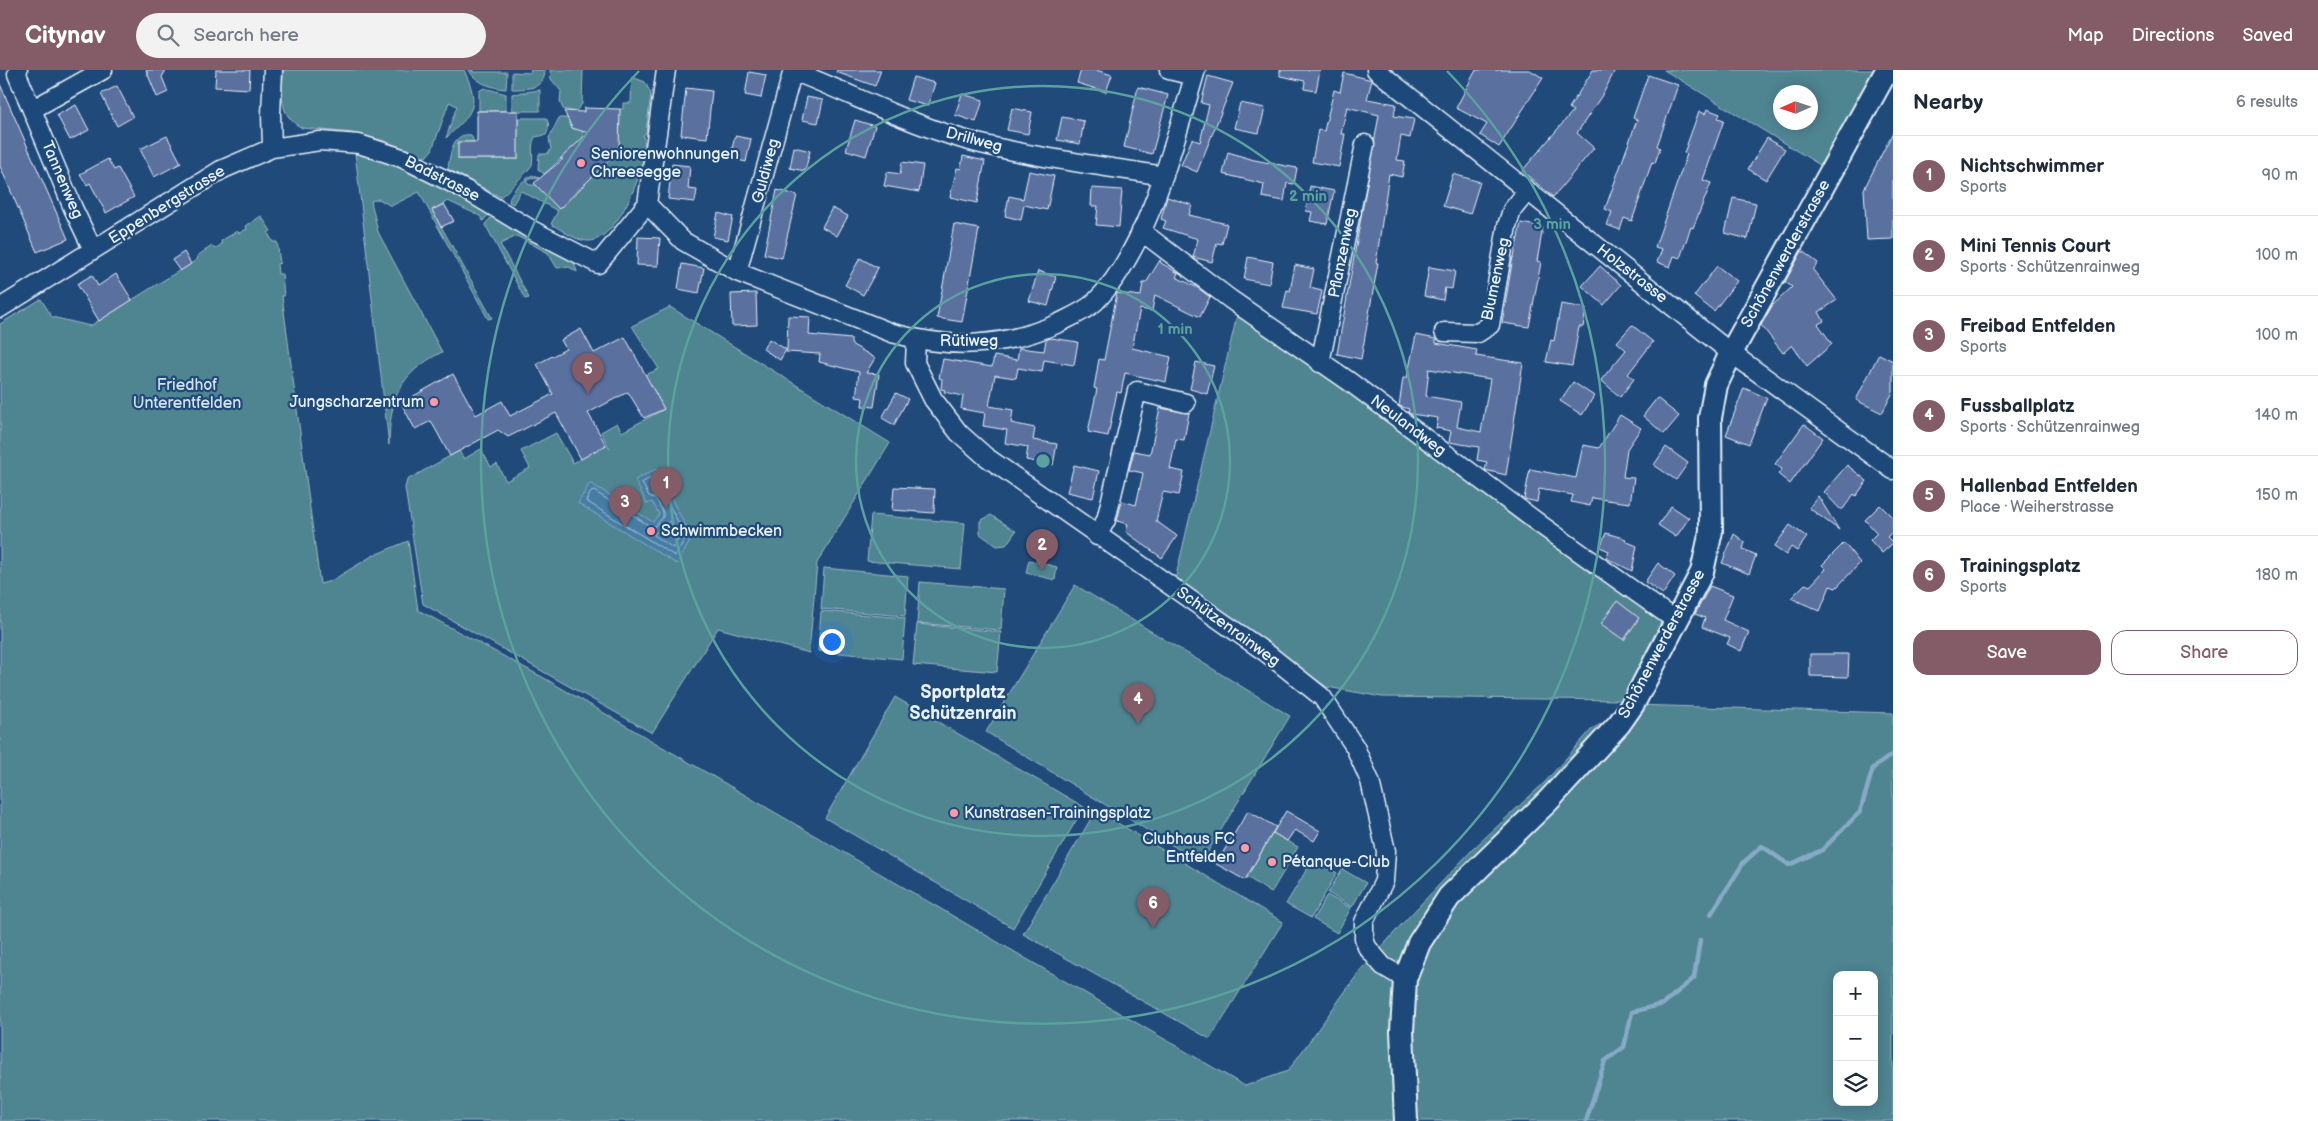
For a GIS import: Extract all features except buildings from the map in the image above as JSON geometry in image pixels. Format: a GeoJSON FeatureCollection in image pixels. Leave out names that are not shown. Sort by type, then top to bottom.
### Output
{"type":"FeatureCollection","features":[{"type":"Feature","properties":{"kind":"street","name":"Tannenweg"},"geometry":{"type":"LineString","coordinates":[[18,70],[17,74],[73,208],[93,250]]}},
{"type":"Feature","properties":{"kind":"street"},"geometry":{"type":"LineString","coordinates":[[33,109],[103,70]]}},
{"type":"Feature","properties":{"kind":"street"},"geometry":{"type":"LineString","coordinates":[[272,148],[273,70]]}},
{"type":"Feature","properties":{"kind":"street","name":"Drillweg"},"geometry":{"type":"LineString","coordinates":[[793,70],[920,123],[976,143],[1058,159],[1164,176]]}},
{"type":"Feature","properties":{"kind":"street","name":"Guldiweg"},"geometry":{"type":"LineString","coordinates":[[737,272],[793,70]]}},
{"type":"Feature","properties":{"kind":"street"},"geometry":{"type":"LineString","coordinates":[[1169,70],[1195,73]]}},
{"type":"Feature","properties":{"kind":"street","name":"Holzstrasse"},"geometry":{"type":"LineString","coordinates":[[1376,70],[1731,353],[1893,470]]}},
{"type":"Feature","properties":{"kind":"street","name":"Schönenwerderstrasse"},"geometry":{"type":"LineString","coordinates":[[1406,1121],[1402,1031],[1405,979],[1419,943],[1449,896],[1548,801],[1619,724],[1633,704],[1675,620],[1702,572],[1711,531],[1710,418],[1716,385],[1731,353],[1888,70]]}},
{"type":"Feature","properties":{"kind":"street"},"geometry":{"type":"LineString","coordinates":[[646,204],[663,71]]}},
{"type":"Feature","properties":{"kind":"street","name":"Rütiweg"},"geometry":{"type":"LineString","coordinates":[[646,204],[684,241],[737,272],[892,333],[916,340],[969,345],[1007,341],[1074,316],[1094,302],[1119,271],[1140,231],[1164,176],[1195,73]]}},
{"type":"Feature","properties":{"kind":"street","name":"Badstrasse"},"geometry":{"type":"LineString","coordinates":[[272,148],[320,141],[359,144],[402,158],[466,190],[532,230],[598,264],[646,204]]}},
{"type":"Feature","properties":{"kind":"street","name":"Pflanzenweg"},"geometry":{"type":"LineString","coordinates":[[1320,363],[1364,144]]}},
{"type":"Feature","properties":{"kind":"street","name":"Eppenbergstrasse"},"geometry":{"type":"LineString","coordinates":[[0,308],[221,170],[272,148]]}},
{"type":"Feature","properties":{"kind":"street","name":"Blumenweg"},"geometry":{"type":"LineString","coordinates":[[1444,332],[1478,333],[1490,325],[1509,218],[1512,210],[1527,192]]}},
{"type":"Feature","properties":{"kind":"street","name":"Neulandweg"},"geometry":{"type":"LineString","coordinates":[[1140,231],[1320,363],[1350,382],[1541,525],[1675,620]]}},
{"type":"Feature","properties":{"kind":"street","name":"Schützenrainweg"},"geometry":{"type":"LineString","coordinates":[[916,340],[915,363],[933,398],[959,434],[985,456],[1097,536],[1268,654],[1322,697],[1342,724],[1370,781],[1386,852],[1384,881],[1364,922],[1364,938],[1367,946],[1383,966],[1405,979]]}},
{"type":"Feature","properties":{"kind":"street"},"geometry":{"type":"LineString","coordinates":[[1097,536],[1106,520],[1137,391],[1186,403]]}},
{"type":"Feature","properties":{"kind":"green space"},"geometry":{"type":"Polygon","coordinates":[[[284,70],[464,70],[472,92],[472,108],[463,122],[446,138],[457,106],[449,102],[432,150],[426,157],[385,141],[353,133],[302,128],[294,123],[285,110],[282,95],[284,70]]]}},
{"type":"Feature","properties":{"kind":"green space"},"geometry":{"type":"Polygon","coordinates":[[[469,70],[473,70],[473,72],[507,72],[506,89],[490,86],[480,81],[469,70]]]}},
{"type":"Feature","properties":{"kind":"green space"},"geometry":{"type":"Polygon","coordinates":[[[531,70],[545,70],[542,81],[539,84],[524,89],[512,89],[512,72],[530,73],[531,70]]]}},
{"type":"Feature","properties":{"kind":"green space"},"geometry":{"type":"Polygon","coordinates":[[[550,70],[583,70],[582,104],[575,112],[563,109],[560,102],[561,91],[551,79],[550,70]]]}},
{"type":"Feature","properties":{"kind":"green space"},"geometry":{"type":"Polygon","coordinates":[[[1664,70],[1875,70],[1820,165],[1664,70]]]}},
{"type":"Feature","properties":{"kind":"green space"},"geometry":{"type":"Polygon","coordinates":[[[632,77],[645,82],[651,94],[646,133],[643,135],[643,161],[631,196],[612,227],[601,237],[590,241],[580,240],[551,224],[558,211],[521,191],[513,204],[509,202],[512,193],[521,183],[532,175],[539,178],[529,179],[526,182],[530,185],[536,185],[620,109],[623,109],[623,103],[631,103],[632,77]]]}},
{"type":"Feature","properties":{"kind":"green space"},"geometry":{"type":"Polygon","coordinates":[[[484,88],[506,94],[506,111],[479,111],[479,91],[484,88]]]}},
{"type":"Feature","properties":{"kind":"green space"},"geometry":{"type":"Polygon","coordinates":[[[540,90],[540,111],[512,111],[512,94],[540,90]]]}},
{"type":"Feature","properties":{"kind":"green space"},"geometry":{"type":"Polygon","coordinates":[[[518,118],[546,118],[548,128],[546,135],[535,137],[531,167],[500,197],[448,169],[453,146],[460,137],[465,135],[471,135],[474,142],[458,142],[459,159],[517,159],[518,118]]]}},
{"type":"Feature","properties":{"kind":"green space"},"geometry":{"type":"Polygon","coordinates":[[[559,118],[573,118],[570,125],[574,129],[583,128],[583,138],[544,174],[538,169],[539,154],[547,154],[551,149],[549,138],[559,118]]]}},
{"type":"Feature","properties":{"kind":"green space"},"geometry":{"type":"Polygon","coordinates":[[[355,152],[408,170],[490,213],[483,221],[480,216],[448,201],[432,210],[492,318],[488,319],[419,192],[391,206],[379,199],[371,201],[378,232],[442,352],[427,360],[416,369],[400,389],[392,413],[389,445],[355,152]]]}},
{"type":"Feature","properties":{"kind":"green space"},"geometry":{"type":"Polygon","coordinates":[[[494,215],[573,259],[577,272],[569,267],[557,268],[548,253],[517,236],[500,244],[529,298],[525,299],[485,224],[494,215]]]}},
{"type":"Feature","properties":{"kind":"green space","name":"Friedhof Unterentfelden"},"geometry":{"type":"Polygon","coordinates":[[[261,216],[271,231],[268,233],[273,242],[277,242],[280,263],[277,264],[278,274],[282,274],[284,296],[282,296],[320,584],[331,581],[372,556],[408,541],[418,610],[544,678],[1245,1086],[1288,1071],[1357,975],[1402,924],[1474,848],[1545,782],[1592,729],[1635,705],[1893,713],[1893,1121],[0,1121],[0,324],[41,299],[52,317],[90,326],[198,259],[197,256],[212,246],[215,249],[222,244],[221,241],[237,231],[239,233],[247,229],[246,226],[261,216]]]}},
{"type":"Feature","properties":{"kind":"green space"},"geometry":{"type":"Polygon","coordinates":[[[670,307],[890,443],[817,563],[809,653],[718,628],[652,733],[423,604],[405,488],[407,480],[459,451],[464,459],[481,449],[491,467],[497,464],[506,481],[530,468],[521,451],[556,433],[573,463],[606,445],[610,449],[601,432],[617,423],[622,432],[664,409],[645,375],[659,369],[632,326],[670,307]]]}},
{"type":"Feature","properties":{"kind":"green space"},"geometry":{"type":"Polygon","coordinates":[[[1238,311],[1595,569],[1662,620],[1623,698],[1619,700],[1382,697],[1327,687],[1175,580],[1238,311]]]}},
{"type":"Feature","properties":{"kind":"green space"},"geometry":{"type":"Polygon","coordinates":[[[871,515],[965,523],[961,569],[867,561],[871,515]]]}},
{"type":"Feature","properties":{"kind":"green space"},"geometry":{"type":"Polygon","coordinates":[[[991,515],[1016,531],[1006,545],[997,546],[980,534],[980,521],[991,515]]]}},
{"type":"Feature","properties":{"kind":"green space"},"geometry":{"type":"Polygon","coordinates":[[[1029,560],[1057,567],[1055,580],[1026,573],[1029,560]]]}},
{"type":"Feature","properties":{"kind":"green space"},"geometry":{"type":"Polygon","coordinates":[[[824,568],[908,576],[905,616],[821,609],[824,568]]]}},
{"type":"Feature","properties":{"kind":"green space"},"geometry":{"type":"Polygon","coordinates":[[[920,582],[1004,589],[1001,630],[917,623],[920,582]]]}},
{"type":"Feature","properties":{"kind":"green space"},"geometry":{"type":"Polygon","coordinates":[[[1075,585],[1290,716],[1201,863],[986,732],[1075,585]]]}},
{"type":"Feature","properties":{"kind":"green space"},"geometry":{"type":"Polygon","coordinates":[[[821,611],[905,618],[902,659],[818,651],[821,611]]]}},
{"type":"Feature","properties":{"kind":"green space"},"geometry":{"type":"Polygon","coordinates":[[[917,624],[1001,632],[997,672],[913,665],[917,624]]]}},
{"type":"Feature","properties":{"kind":"green space","name":"Kunstrasen-Trainingsplatz"},"geometry":{"type":"Polygon","coordinates":[[[895,697],[1084,807],[1013,928],[825,818],[895,697]]]}},
{"type":"Feature","properties":{"kind":"green space"},"geometry":{"type":"Polygon","coordinates":[[[1096,810],[1283,922],[1210,1039],[1023,934],[1096,810]]]}},
{"type":"Feature","properties":{"kind":"green space","name":"Pétanque-Club"},"geometry":{"type":"Polygon","coordinates":[[[1273,833],[1298,847],[1271,893],[1247,877],[1273,833]]]}},
{"type":"Feature","properties":{"kind":"green space","name":"Pétanque-Club"},"geometry":{"type":"Polygon","coordinates":[[[1313,859],[1337,873],[1311,918],[1286,904],[1313,859]]]}},
{"type":"Feature","properties":{"kind":"green space","name":"Pétanque-Club"},"geometry":{"type":"Polygon","coordinates":[[[1342,869],[1366,883],[1352,907],[1328,893],[1342,869]]]}},
{"type":"Feature","properties":{"kind":"green space","name":"Pétanque-Club"},"geometry":{"type":"Polygon","coordinates":[[[1327,895],[1351,908],[1337,933],[1313,919],[1327,895]]]}},
{"type":"Feature","properties":{"kind":"water","name":"Schwimmbecken"},"geometry":{"type":"Polygon","coordinates":[[[656,469],[692,538],[677,564],[578,503],[590,483],[653,522],[659,514],[652,502],[647,504],[635,480],[656,469]]]}},
{"type":"Feature","properties":{"kind":"waterway"},"geometry":{"type":"LineString","coordinates":[[1711,914],[1744,862],[1762,846],[1789,865],[1822,850],[1860,812],[1873,768],[1893,754]]}},
{"type":"Feature","properties":{"kind":"waterway"},"geometry":{"type":"LineString","coordinates":[[1586,1121],[1605,1061],[1624,1047],[1632,1012],[1663,1004],[1694,978],[1700,940]]}},
{"type":"Feature","properties":{"kind":"place","name":"Seniorenwohnungen Chreesegge"},"geometry":{"type":"Point","coordinates":[581,163]}},
{"type":"Feature","properties":{"kind":"place","name":"Hallenbad Entfelden"},"geometry":{"type":"Point","coordinates":[588,394]}},
{"type":"Feature","properties":{"kind":"place","name":"Jungscharzentrum"},"geometry":{"type":"Point","coordinates":[434,402]}},
{"type":"Feature","properties":{"kind":"place","name":"Nichtschwimmer"},"geometry":{"type":"Point","coordinates":[666,508]}},
{"type":"Feature","properties":{"kind":"place","name":"Freibad Entfelden"},"geometry":{"type":"Point","coordinates":[625,527]}},
{"type":"Feature","properties":{"kind":"place","name":"Schwimmbecken"},"geometry":{"type":"Point","coordinates":[651,531]}},
{"type":"Feature","properties":{"kind":"place","name":"Mini Tennis Court"},"geometry":{"type":"Point","coordinates":[1042,570]}},
{"type":"Feature","properties":{"kind":"place","name":"Fussballplatz"},"geometry":{"type":"Point","coordinates":[1138,724]}},
{"type":"Feature","properties":{"kind":"place","name":"Kunstrasen-Trainingsplatz"},"geometry":{"type":"Point","coordinates":[954,813]}},
{"type":"Feature","properties":{"kind":"place","name":"Clubhaus FC Entfelden"},"geometry":{"type":"Point","coordinates":[1245,848]}},
{"type":"Feature","properties":{"kind":"place","name":"Pétanque-Club"},"geometry":{"type":"Point","coordinates":[1272,862]}},
{"type":"Feature","properties":{"kind":"place","name":"Trainingsplatz"},"geometry":{"type":"Point","coordinates":[1153,928]}},
{"type":"Feature","properties":{"kind":"district","name":"Sportplatz Schützenrain"},"geometry":{"type":"Point","coordinates":[963,702]}}]}
